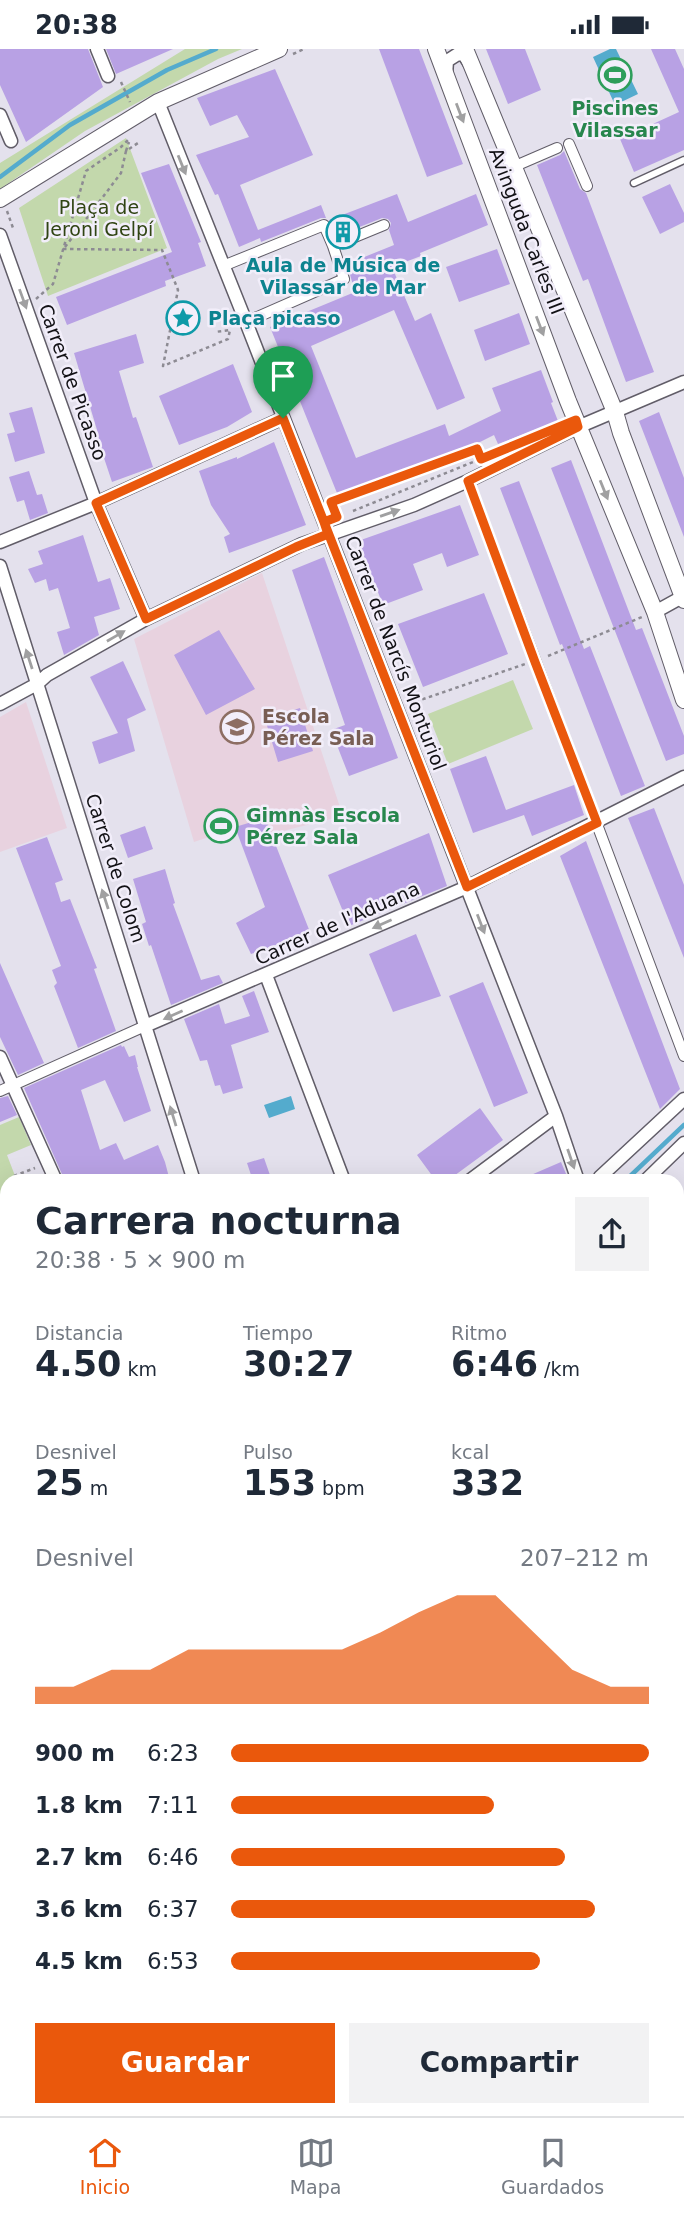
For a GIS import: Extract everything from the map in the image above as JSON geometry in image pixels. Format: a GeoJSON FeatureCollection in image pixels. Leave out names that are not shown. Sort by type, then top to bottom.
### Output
{"type":"FeatureCollection","features":[{"type":"Feature","properties":{"kind":"street"},"geometry":{"type":"LineString","coordinates":[[97,49],[113,76]]}},
{"type":"Feature","properties":{"kind":"street"},"geometry":{"type":"LineString","coordinates":[[3,204],[158,101],[279,49]]}},
{"type":"Feature","properties":{"kind":"street","name":"Avinguda Carles III"},"geometry":{"type":"LineString","coordinates":[[436,49],[578,427],[654,612],[684,700]]}},
{"type":"Feature","properties":{"kind":"street","name":"Avinguda Carles III"},"geometry":{"type":"LineString","coordinates":[[466,49],[615,412],[684,598]]}},
{"type":"Feature","properties":{"kind":"street"},"geometry":{"type":"LineString","coordinates":[[446,75],[447,61],[458,54],[464,55],[473,67]]}},
{"type":"Feature","properties":{"kind":"street","name":"Carrer de Narcís Monturiol"},"geometry":{"type":"LineString","coordinates":[[158,101],[467,887],[577,1174]]}},
{"type":"Feature","properties":{"kind":"street"},"geometry":{"type":"LineString","coordinates":[[0,115],[11,141]]}},
{"type":"Feature","properties":{"kind":"street"},"geometry":{"type":"LineString","coordinates":[[569,143],[587,186]]}},
{"type":"Feature","properties":{"kind":"street"},"geometry":{"type":"LineString","coordinates":[[513,167],[557,148]]}},
{"type":"Feature","properties":{"kind":"street"},"geometry":{"type":"LineString","coordinates":[[223,266],[324,225],[333,246],[344,279],[246,322]]}},
{"type":"Feature","properties":{"kind":"street"},"geometry":{"type":"LineString","coordinates":[[333,246],[384,225]]}},
{"type":"Feature","properties":{"kind":"street","name":"Carrer de Picasso"},"geometry":{"type":"LineString","coordinates":[[0,235],[96,503],[146,619]]}},
{"type":"Feature","properties":{"kind":"street"},"geometry":{"type":"LineString","coordinates":[[0,704],[146,619],[296,547],[326,528],[414,505],[578,427],[684,382]]}},
{"type":"Feature","properties":{"kind":"street"},"geometry":{"type":"LineString","coordinates":[[0,541],[96,503],[283,418]]}},
{"type":"Feature","properties":{"kind":"street"},"geometry":{"type":"LineString","coordinates":[[468,481],[684,1056]]}},
{"type":"Feature","properties":{"kind":"street","name":"Carrer de Colom"},"geometry":{"type":"LineString","coordinates":[[0,566],[192,1174]]}},
{"type":"Feature","properties":{"kind":"street"},"geometry":{"type":"LineString","coordinates":[[654,612],[684,598]]}},
{"type":"Feature","properties":{"kind":"street","name":"Carrer de l'Aduana"},"geometry":{"type":"LineString","coordinates":[[6,1088],[467,887],[684,778]]}},
{"type":"Feature","properties":{"kind":"street"},"geometry":{"type":"LineString","coordinates":[[266,975],[341,1174]]}},
{"type":"Feature","properties":{"kind":"street"},"geometry":{"type":"LineString","coordinates":[[0,1057],[6,1088]]}},
{"type":"Feature","properties":{"kind":"street"},"geometry":{"type":"LineString","coordinates":[[0,1079],[53,1174]]}},
{"type":"Feature","properties":{"kind":"street"},"geometry":{"type":"LineString","coordinates":[[603,1174],[684,1099]]}},
{"type":"Feature","properties":{"kind":"street"},"geometry":{"type":"LineString","coordinates":[[478,1174],[556,1116]]}},
{"type":"Feature","properties":{"kind":"street"},"geometry":{"type":"LineString","coordinates":[[652,1174],[684,1143]]}},
{"type":"Feature","properties":{"kind":"lane"},"geometry":{"type":"LineString","coordinates":[[634,183],[684,160]]}},
{"type":"Feature","properties":{"kind":"path"},"geometry":{"type":"LineString","coordinates":[[113,76],[132,106]]}},
{"type":"Feature","properties":{"kind":"path"},"geometry":{"type":"LineString","coordinates":[[36,299],[53,283],[63,249],[86,171],[130,140],[121,173],[63,249]]}},
{"type":"Feature","properties":{"kind":"path"},"geometry":{"type":"LineString","coordinates":[[126,151],[138,143]]}},
{"type":"Feature","properties":{"kind":"path"},"geometry":{"type":"LineString","coordinates":[[3,204],[15,235]]}},
{"type":"Feature","properties":{"kind":"path"},"geometry":{"type":"LineString","coordinates":[[63,249],[162,250],[178,290],[163,366],[228,339],[230,330],[215,332]]}},
{"type":"Feature","properties":{"kind":"path"},"geometry":{"type":"LineString","coordinates":[[326,528],[337,517],[331,502],[477,449],[481,459],[349,512]]}},
{"type":"Feature","properties":{"kind":"path"},"geometry":{"type":"LineString","coordinates":[[535,662],[654,612]]}},
{"type":"Feature","properties":{"kind":"path"},"geometry":{"type":"LineString","coordinates":[[397,709],[511,668]]}},
{"type":"Feature","properties":{"kind":"path"},"geometry":{"type":"LineString","coordinates":[[20,1174],[48,1164]]}},
{"type":"Feature","properties":{"kind":"shaded area","name":"Escola Pérez Sala"},"geometry":{"type":"Polygon","coordinates":[[[262,573],[343,816],[271,834],[265,818],[194,842],[134,639],[262,573]]]}},
{"type":"Feature","properties":{"kind":"shaded area"},"geometry":{"type":"Polygon","coordinates":[[[26,702],[67,828],[0,852],[0,717],[26,702]]]}},
{"type":"Feature","properties":{"kind":"green space"},"geometry":{"type":"Polygon","coordinates":[[[185,49],[242,49],[218,59],[85,131],[0,189],[0,163],[185,49]]]}},
{"type":"Feature","properties":{"kind":"green space","name":"Plaça de Jeroni Gelpí"},"geometry":{"type":"Polygon","coordinates":[[[126,138],[167,248],[48,296],[19,208],[126,138]]]}},
{"type":"Feature","properties":{"kind":"green space"},"geometry":{"type":"Polygon","coordinates":[[[513,680],[533,729],[448,764],[428,714],[513,680]]]}},
{"type":"Feature","properties":{"kind":"green space"},"geometry":{"type":"Polygon","coordinates":[[[19,1117],[31,1145],[7,1155],[14,1174],[0,1174],[0,1125],[19,1117]]]}},
{"type":"Feature","properties":{"kind":"water","name":"Piscines Vilassar"},"geometry":{"type":"Polygon","coordinates":[[[616,49],[638,94],[615,105],[593,57],[616,49]]]}},
{"type":"Feature","properties":{"kind":"water"},"geometry":{"type":"Polygon","coordinates":[[[291,1096],[295,1109],[269,1118],[264,1105],[291,1096]]]}},
{"type":"Feature","properties":{"kind":"building"},"geometry":{"type":"Polygon","coordinates":[[[0,49],[88,49],[103,87],[26,142],[0,85],[0,49]]]}},
{"type":"Feature","properties":{"kind":"building"},"geometry":{"type":"Polygon","coordinates":[[[106,49],[173,49],[116,74],[106,49]]]}},
{"type":"Feature","properties":{"kind":"building"},"geometry":{"type":"Polygon","coordinates":[[[379,49],[419,49],[463,164],[427,177],[379,49]]]}},
{"type":"Feature","properties":{"kind":"building"},"geometry":{"type":"Polygon","coordinates":[[[486,49],[525,49],[541,90],[508,104],[486,49]]]}},
{"type":"Feature","properties":{"kind":"building"},"geometry":{"type":"Polygon","coordinates":[[[651,49],[675,49],[684,69],[684,150],[634,172],[620,139],[679,112],[651,49]]]}},
{"type":"Feature","properties":{"kind":"building"},"geometry":{"type":"Polygon","coordinates":[[[275,69],[313,155],[240,185],[258,230],[321,205],[326,218],[261,242],[260,238],[239,247],[218,194],[215,195],[196,155],[249,137],[237,115],[210,126],[197,98],[275,69]]]}},
{"type":"Feature","properties":{"kind":"building"},"geometry":{"type":"Polygon","coordinates":[[[564,151],[580,189],[586,193],[654,372],[626,382],[588,279],[583,281],[537,165],[564,151]]]}},
{"type":"Feature","properties":{"kind":"building"},"geometry":{"type":"Polygon","coordinates":[[[169,164],[201,242],[198,243],[206,266],[165,281],[166,286],[67,325],[56,297],[172,252],[141,173],[169,164]]]}},
{"type":"Feature","properties":{"kind":"building"},"geometry":{"type":"Polygon","coordinates":[[[670,184],[684,213],[684,222],[660,234],[642,197],[670,184]]]}},
{"type":"Feature","properties":{"kind":"building"},"geometry":{"type":"Polygon","coordinates":[[[397,194],[408,222],[476,194],[488,225],[392,267],[415,321],[431,313],[465,398],[437,410],[394,310],[311,346],[356,458],[445,424],[449,436],[501,411],[492,388],[541,370],[558,421],[498,444],[494,435],[462,451],[461,448],[366,484],[367,486],[339,498],[270,327],[355,292],[347,264],[394,245],[389,230],[391,223],[382,218],[337,236],[329,220],[397,194]]]}},
{"type":"Feature","properties":{"kind":"building"},"geometry":{"type":"Polygon","coordinates":[[[497,249],[510,284],[459,302],[446,267],[497,249]]]}},
{"type":"Feature","properties":{"kind":"building"},"geometry":{"type":"Polygon","coordinates":[[[519,313],[530,344],[485,361],[474,330],[519,313]]]}},
{"type":"Feature","properties":{"kind":"building"},"geometry":{"type":"Polygon","coordinates":[[[136,334],[144,363],[119,371],[133,418],[136,417],[153,467],[112,482],[74,353],[136,334]]]}},
{"type":"Feature","properties":{"kind":"building"},"geometry":{"type":"Polygon","coordinates":[[[233,364],[252,412],[227,427],[179,445],[159,396],[233,364]]]}},
{"type":"Feature","properties":{"kind":"building"},"geometry":{"type":"Polygon","coordinates":[[[32,407],[45,453],[15,462],[7,434],[15,432],[9,413],[32,407]]]}},
{"type":"Feature","properties":{"kind":"building"},"geometry":{"type":"Polygon","coordinates":[[[659,412],[684,478],[684,537],[639,421],[659,412]]]}},
{"type":"Feature","properties":{"kind":"building"},"geometry":{"type":"Polygon","coordinates":[[[274,442],[306,525],[229,553],[224,537],[230,534],[211,505],[199,471],[237,459],[274,442]]]}},
{"type":"Feature","properties":{"kind":"building"},"geometry":{"type":"Polygon","coordinates":[[[571,460],[636,630],[642,628],[684,736],[684,754],[666,761],[551,468],[571,460]]]}},
{"type":"Feature","properties":{"kind":"building"},"geometry":{"type":"Polygon","coordinates":[[[29,471],[37,495],[42,494],[48,513],[30,520],[24,500],[17,502],[9,477],[29,471]]]}},
{"type":"Feature","properties":{"kind":"building"},"geometry":{"type":"Polygon","coordinates":[[[519,481],[584,649],[590,646],[645,786],[621,796],[500,488],[519,481]]]}},
{"type":"Feature","properties":{"kind":"building"},"geometry":{"type":"Polygon","coordinates":[[[460,505],[479,555],[447,567],[442,553],[413,564],[423,590],[383,605],[358,541],[460,505]]]}},
{"type":"Feature","properties":{"kind":"building"},"geometry":{"type":"Polygon","coordinates":[[[83,535],[98,582],[110,578],[120,609],[94,617],[99,635],[64,655],[57,632],[70,628],[58,588],[49,591],[46,579],[35,583],[28,569],[43,564],[38,551],[83,535]]]}},
{"type":"Feature","properties":{"kind":"building"},"geometry":{"type":"Polygon","coordinates":[[[324,557],[398,758],[349,776],[331,730],[345,725],[292,570],[324,557]]]}},
{"type":"Feature","properties":{"kind":"building"},"geometry":{"type":"Polygon","coordinates":[[[484,593],[508,654],[423,687],[398,624],[484,593]]]}},
{"type":"Feature","properties":{"kind":"building"},"geometry":{"type":"Polygon","coordinates":[[[219,630],[255,689],[206,715],[174,655],[219,630]]]}},
{"type":"Feature","properties":{"kind":"building"},"geometry":{"type":"Polygon","coordinates":[[[123,661],[146,710],[127,719],[135,751],[99,764],[92,742],[118,733],[90,677],[123,661]]]}},
{"type":"Feature","properties":{"kind":"building"},"geometry":{"type":"Polygon","coordinates":[[[300,708],[313,751],[278,762],[265,719],[300,708]]]}},
{"type":"Feature","properties":{"kind":"building"},"geometry":{"type":"Polygon","coordinates":[[[486,756],[506,810],[574,785],[584,815],[532,836],[524,815],[473,833],[450,769],[486,756]]]}},
{"type":"Feature","properties":{"kind":"building"},"geometry":{"type":"Polygon","coordinates":[[[654,808],[684,885],[684,958],[628,818],[654,808]]]}},
{"type":"Feature","properties":{"kind":"building"},"geometry":{"type":"Polygon","coordinates":[[[265,818],[310,932],[251,954],[236,923],[265,907],[235,827],[265,818]]]}},
{"type":"Feature","properties":{"kind":"building"},"geometry":{"type":"Polygon","coordinates":[[[145,826],[153,849],[128,858],[120,835],[145,826]]]}},
{"type":"Feature","properties":{"kind":"building"},"geometry":{"type":"Polygon","coordinates":[[[429,833],[447,886],[349,926],[328,875],[429,833]]]}},
{"type":"Feature","properties":{"kind":"building"},"geometry":{"type":"Polygon","coordinates":[[[47,837],[63,880],[55,883],[61,902],[70,899],[97,968],[94,969],[116,1031],[78,1048],[54,986],[57,983],[52,970],[61,966],[16,848],[47,837]]]}},
{"type":"Feature","properties":{"kind":"building"},"geometry":{"type":"Polygon","coordinates":[[[586,841],[680,1089],[660,1109],[560,856],[586,841]]]}},
{"type":"Feature","properties":{"kind":"building"},"geometry":{"type":"Polygon","coordinates":[[[165,869],[175,903],[173,904],[201,980],[219,975],[223,983],[171,1005],[142,924],[146,922],[133,879],[165,869]]]}},
{"type":"Feature","properties":{"kind":"building"},"geometry":{"type":"Polygon","coordinates":[[[416,934],[441,996],[393,1012],[369,954],[416,934]]]}},
{"type":"Feature","properties":{"kind":"building"},"geometry":{"type":"Polygon","coordinates":[[[0,963],[44,1063],[18,1075],[0,1037],[0,963]]]}},
{"type":"Feature","properties":{"kind":"building"},"geometry":{"type":"Polygon","coordinates":[[[483,982],[528,1093],[494,1107],[449,996],[483,982]]]}},
{"type":"Feature","properties":{"kind":"building"},"geometry":{"type":"Polygon","coordinates":[[[254,991],[269,1032],[231,1045],[243,1088],[223,1094],[220,1085],[215,1086],[207,1060],[200,1061],[184,1019],[219,1004],[225,1024],[250,1016],[242,996],[254,991]]]}},
{"type":"Feature","properties":{"kind":"building"},"geometry":{"type":"Polygon","coordinates":[[[124,1046],[129,1057],[135,1055],[151,1111],[124,1122],[105,1080],[81,1090],[100,1150],[116,1143],[124,1160],[158,1145],[168,1174],[62,1174],[24,1088],[124,1046]]]}},
{"type":"Feature","properties":{"kind":"building"},"geometry":{"type":"Polygon","coordinates":[[[8,1096],[17,1115],[0,1122],[0,1098],[8,1096]]]}},
{"type":"Feature","properties":{"kind":"building"},"geometry":{"type":"Polygon","coordinates":[[[480,1108],[503,1140],[457,1174],[431,1174],[417,1155],[480,1108]]]}},
{"type":"Feature","properties":{"kind":"building"},"geometry":{"type":"Polygon","coordinates":[[[264,1158],[270,1174],[251,1174],[247,1163],[264,1158]]]}},
{"type":"Feature","properties":{"kind":"building"},"geometry":{"type":"Polygon","coordinates":[[[561,1162],[566,1174],[533,1174],[561,1162]]]}},
{"type":"Feature","properties":{"kind":"waterway"},"geometry":{"type":"LineString","coordinates":[[0,177],[70,125],[167,70],[216,49]]}},
{"type":"Feature","properties":{"kind":"waterway"},"geometry":{"type":"LineString","coordinates":[[632,1174],[684,1125]]}},
{"type":"Feature","properties":{"kind":"place","name":"Piscines Vilassar"},"geometry":{"type":"Point","coordinates":[615,75]}},
{"type":"Feature","properties":{"kind":"place","name":"Aula de Música de Vilassar de Mar"},"geometry":{"type":"Point","coordinates":[343,232]}},
{"type":"Feature","properties":{"kind":"place","name":"Plaça picaso"},"geometry":{"type":"Point","coordinates":[183,318]}},
{"type":"Feature","properties":{"kind":"place","name":"Escola Pérez Sala"},"geometry":{"type":"Point","coordinates":[237,727]}},
{"type":"Feature","properties":{"kind":"place","name":"Gimnàs Escola Pérez Sala"},"geometry":{"type":"Point","coordinates":[221,826]}},
{"type":"Feature","properties":{"kind":"route"},"geometry":{"type":"LineString","coordinates":[[283,418],[96,503],[146,619],[328,534],[324,522],[337,517],[331,502],[477,449],[481,459],[576,420],[578,427],[468,481],[597,823],[467,887],[328,534],[283,418]]}}]}
